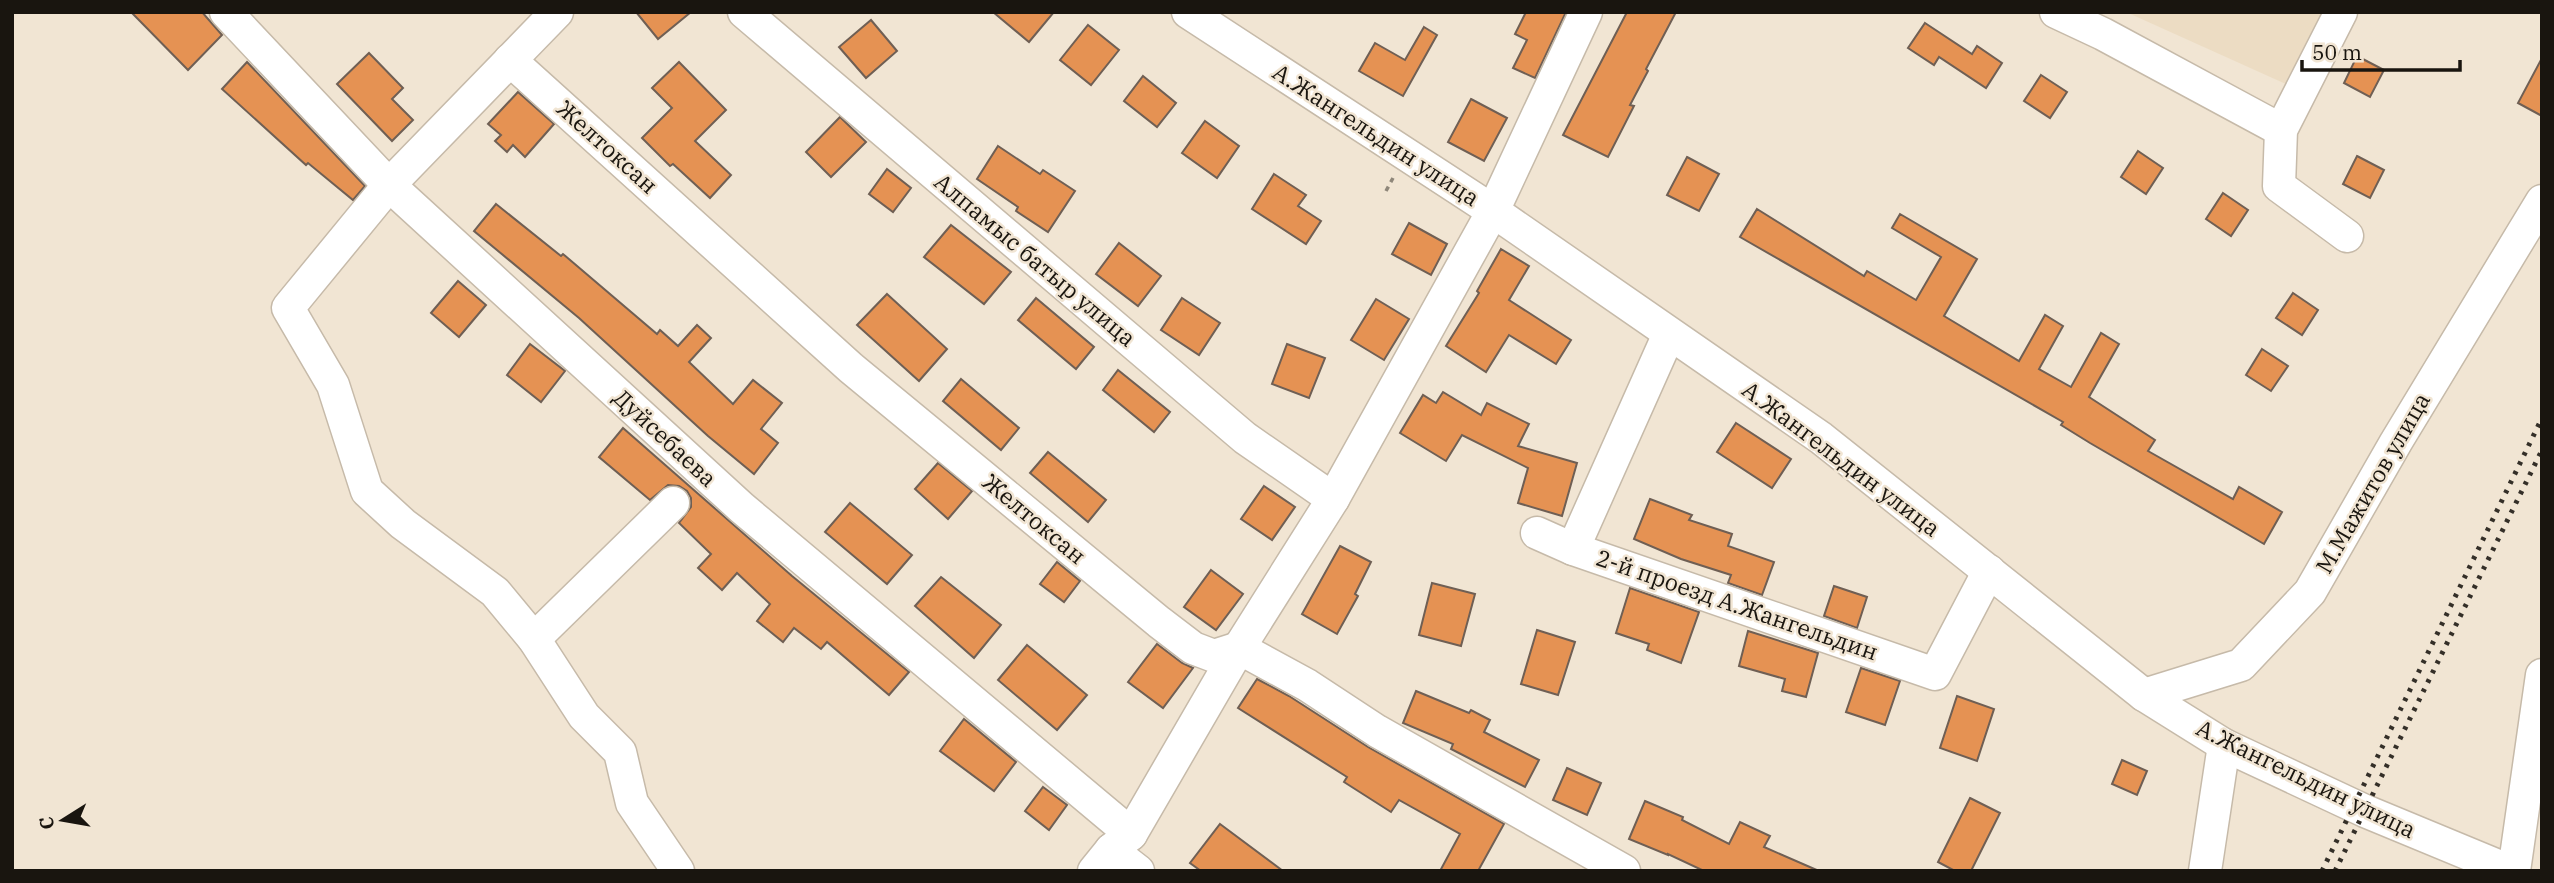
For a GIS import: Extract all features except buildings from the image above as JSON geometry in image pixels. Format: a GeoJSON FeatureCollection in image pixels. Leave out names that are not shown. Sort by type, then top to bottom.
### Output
{"type":"FeatureCollection","features":[{"type":"Feature","properties":{"kind":"street","name":"Дуйсебаева"},"geometry":{"type":"LineString","coordinates":[[226,12],[389,185],[1112,852],[1138,871]]}},
{"type":"Feature","properties":{"kind":"street"},"geometry":{"type":"LineString","coordinates":[[557,12],[389,185],[288,308],[333,385],[367,491],[403,524],[495,592],[534,639],[584,716],[621,752],[632,803],[678,871]]}},
{"type":"Feature","properties":{"kind":"street","name":"Алпамыс батыр улица"},"geometry":{"type":"LineString","coordinates":[[744,12],[1245,438],[1332,499]]}},
{"type":"Feature","properties":{"kind":"street","name":"А.Жангельдин улица"},"geometry":{"type":"LineString","coordinates":[[1188,12],[1493,211],[1821,438],[2144,695],[2224,745],[2365,811],[2512,871]]}},
{"type":"Feature","properties":{"kind":"street"},"geometry":{"type":"LineString","coordinates":[[1112,852],[1332,499],[1493,211],[1586,12]]}},
{"type":"Feature","properties":{"kind":"street"},"geometry":{"type":"LineString","coordinates":[[2056,12],[2103,34],[2281,130]]}},
{"type":"Feature","properties":{"kind":"street"},"geometry":{"type":"LineString","coordinates":[[2341,12],[2281,130],[2279,186],[2347,236]]}},
{"type":"Feature","properties":{"kind":"street","name":"Желтоксан"},"geometry":{"type":"LineString","coordinates":[[510,60],[851,368],[1159,622],[1193,648],[1214,656],[1239,648]]}},
{"type":"Feature","properties":{"kind":"street","name":"М.Мажитов улица"},"geometry":{"type":"LineString","coordinates":[[2144,695],[2241,665],[2310,592],[2396,442],[2542,201]]}},
{"type":"Feature","properties":{"kind":"street","name":"2-й проезд А.Жангельдин"},"geometry":{"type":"LineString","coordinates":[[1669,334],[1573,549],[1935,674],[1989,571]]}},
{"type":"Feature","properties":{"kind":"street"},"geometry":{"type":"LineString","coordinates":[[534,639],[673,503]]}},
{"type":"Feature","properties":{"kind":"street"},"geometry":{"type":"LineString","coordinates":[[1537,533],[1573,549]]}},
{"type":"Feature","properties":{"kind":"street"},"geometry":{"type":"LineString","coordinates":[[1239,648],[1307,685],[1377,731],[1624,871]]}},
{"type":"Feature","properties":{"kind":"street"},"geometry":{"type":"LineString","coordinates":[[2512,871],[2542,675]]}},
{"type":"Feature","properties":{"kind":"street"},"geometry":{"type":"LineString","coordinates":[[2205,871],[2224,745]]}},
{"type":"Feature","properties":{"kind":"shaded area"},"geometry":{"type":"Polygon","coordinates":[[[2126,12],[2326,12],[2290,86],[2126,12]]]}},
{"type":"Feature","properties":{"kind":"railway"},"geometry":{"type":"LineString","coordinates":[[2322,871],[2542,418]]}},
{"type":"Feature","properties":{"kind":"railway"},"geometry":{"type":"LineString","coordinates":[[2335,871],[2542,450]]}}]}
